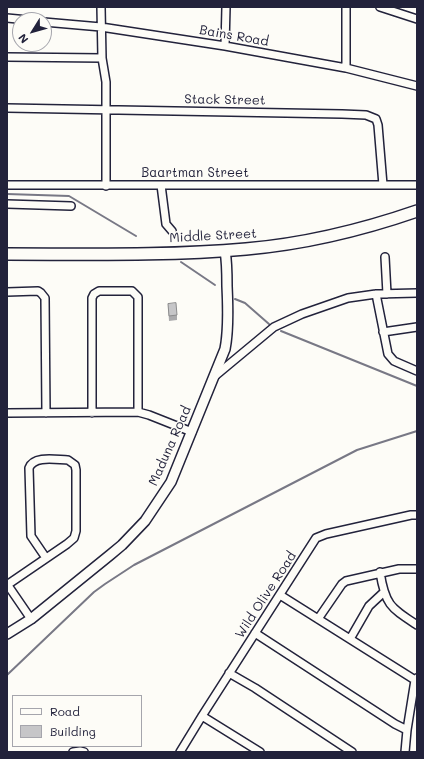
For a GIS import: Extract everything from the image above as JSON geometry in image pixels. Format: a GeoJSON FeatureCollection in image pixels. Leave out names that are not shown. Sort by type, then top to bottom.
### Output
{"type":"FeatureCollection","features":[{"type":"Feature","properties":{"kind":"main road","name":"Middle Street"},"geometry":{"type":"LineString","coordinates":[[7,254],[180,253],[262,248],[314,239],[387,222],[417,211]]}},
{"type":"Feature","properties":{"kind":"street"},"geometry":{"type":"LineString","coordinates":[[102,7],[102,58],[106,82],[106,186]]}},
{"type":"Feature","properties":{"kind":"street"},"geometry":{"type":"LineString","coordinates":[[225,46],[226,7]]}},
{"type":"Feature","properties":{"kind":"street"},"geometry":{"type":"LineString","coordinates":[[346,7],[346,68]]}},
{"type":"Feature","properties":{"kind":"street"},"geometry":{"type":"LineString","coordinates":[[380,7],[417,19]]}},
{"type":"Feature","properties":{"kind":"street","name":"Bains Road"},"geometry":{"type":"LineString","coordinates":[[52,23],[101,27],[225,46],[346,68],[417,86]]}},
{"type":"Feature","properties":{"kind":"street"},"geometry":{"type":"LineString","coordinates":[[7,56],[102,58]]}},
{"type":"Feature","properties":{"kind":"street","name":"Stack Street"},"geometry":{"type":"LineString","coordinates":[[7,108],[342,114],[369,116],[376,119],[378,125],[383,185]]}},
{"type":"Feature","properties":{"kind":"street","name":"Baartman Street"},"geometry":{"type":"LineString","coordinates":[[7,185],[106,186],[417,184]]}},
{"type":"Feature","properties":{"kind":"street"},"geometry":{"type":"LineString","coordinates":[[161,185],[165,218],[168,228],[172,232]]}},
{"type":"Feature","properties":{"kind":"street"},"geometry":{"type":"LineString","coordinates":[[7,204],[70,206]]}},
{"type":"Feature","properties":{"kind":"street","name":"Maduna Road"},"geometry":{"type":"LineString","coordinates":[[7,634],[31,619],[122,545],[141,526],[171,482],[226,349],[225,251]]}},
{"type":"Feature","properties":{"kind":"street"},"geometry":{"type":"LineString","coordinates":[[385,257],[387,294]]}},
{"type":"Feature","properties":{"kind":"street"},"geometry":{"type":"LineString","coordinates":[[92,413],[92,298],[93,295],[99,290],[132,291],[138,297],[138,412]]}},
{"type":"Feature","properties":{"kind":"street"},"geometry":{"type":"LineString","coordinates":[[7,292],[38,291],[41,292],[45,298],[46,413]]}},
{"type":"Feature","properties":{"kind":"street"},"geometry":{"type":"LineString","coordinates":[[215,376],[274,328],[302,314],[348,298],[376,294],[417,293]]}},
{"type":"Feature","properties":{"kind":"street"},"geometry":{"type":"LineString","coordinates":[[376,294],[387,352],[391,360],[417,371]]}},
{"type":"Feature","properties":{"kind":"street"},"geometry":{"type":"LineString","coordinates":[[383,332],[417,327]]}},
{"type":"Feature","properties":{"kind":"street"},"geometry":{"type":"LineString","coordinates":[[7,414],[138,412],[192,432]]}},
{"type":"Feature","properties":{"kind":"street"},"geometry":{"type":"LineString","coordinates":[[31,619],[7,584],[72,541],[75,535],[76,470],[75,465],[68,460],[38,460],[31,464],[29,468],[31,536],[46,558]]}},
{"type":"Feature","properties":{"kind":"street","name":"Wild Olive Road"},"geometry":{"type":"LineString","coordinates":[[180,752],[317,538],[326,534],[411,515],[417,515]]}},
{"type":"Feature","properties":{"kind":"street"},"geometry":{"type":"LineString","coordinates":[[318,619],[346,580],[399,569],[417,569]]}},
{"type":"Feature","properties":{"kind":"street"},"geometry":{"type":"LineString","coordinates":[[380,572],[387,601],[392,607],[417,625]]}},
{"type":"Feature","properties":{"kind":"street"},"geometry":{"type":"LineString","coordinates":[[350,639],[369,606],[384,592]]}},
{"type":"Feature","properties":{"kind":"street"},"geometry":{"type":"LineString","coordinates":[[280,595],[416,679],[407,730],[405,752]]}},
{"type":"Feature","properties":{"kind":"street"},"geometry":{"type":"LineString","coordinates":[[255,633],[395,724],[407,730]]}},
{"type":"Feature","properties":{"kind":"street"},"geometry":{"type":"LineString","coordinates":[[230,673],[255,688],[342,749],[352,752]]}},
{"type":"Feature","properties":{"kind":"street"},"geometry":{"type":"LineString","coordinates":[[202,716],[260,752]]}},
{"type":"Feature","properties":{"kind":"building"},"geometry":{"type":"Polygon","coordinates":[[[176,303],[177,315],[169,316],[168,304],[176,303]]]}},
{"type":"Feature","properties":{"kind":"waterway"},"geometry":{"type":"LineString","coordinates":[[7,194],[69,196],[136,236]]}},
{"type":"Feature","properties":{"kind":"waterway"},"geometry":{"type":"LineString","coordinates":[[181,262],[215,285]]}},
{"type":"Feature","properties":{"kind":"waterway"},"geometry":{"type":"LineString","coordinates":[[235,299],[245,303],[269,324]]}},
{"type":"Feature","properties":{"kind":"waterway"},"geometry":{"type":"LineString","coordinates":[[281,331],[417,386]]}},
{"type":"Feature","properties":{"kind":"waterway"},"geometry":{"type":"LineString","coordinates":[[7,675],[94,592],[134,565],[357,450],[417,431]]}}]}
